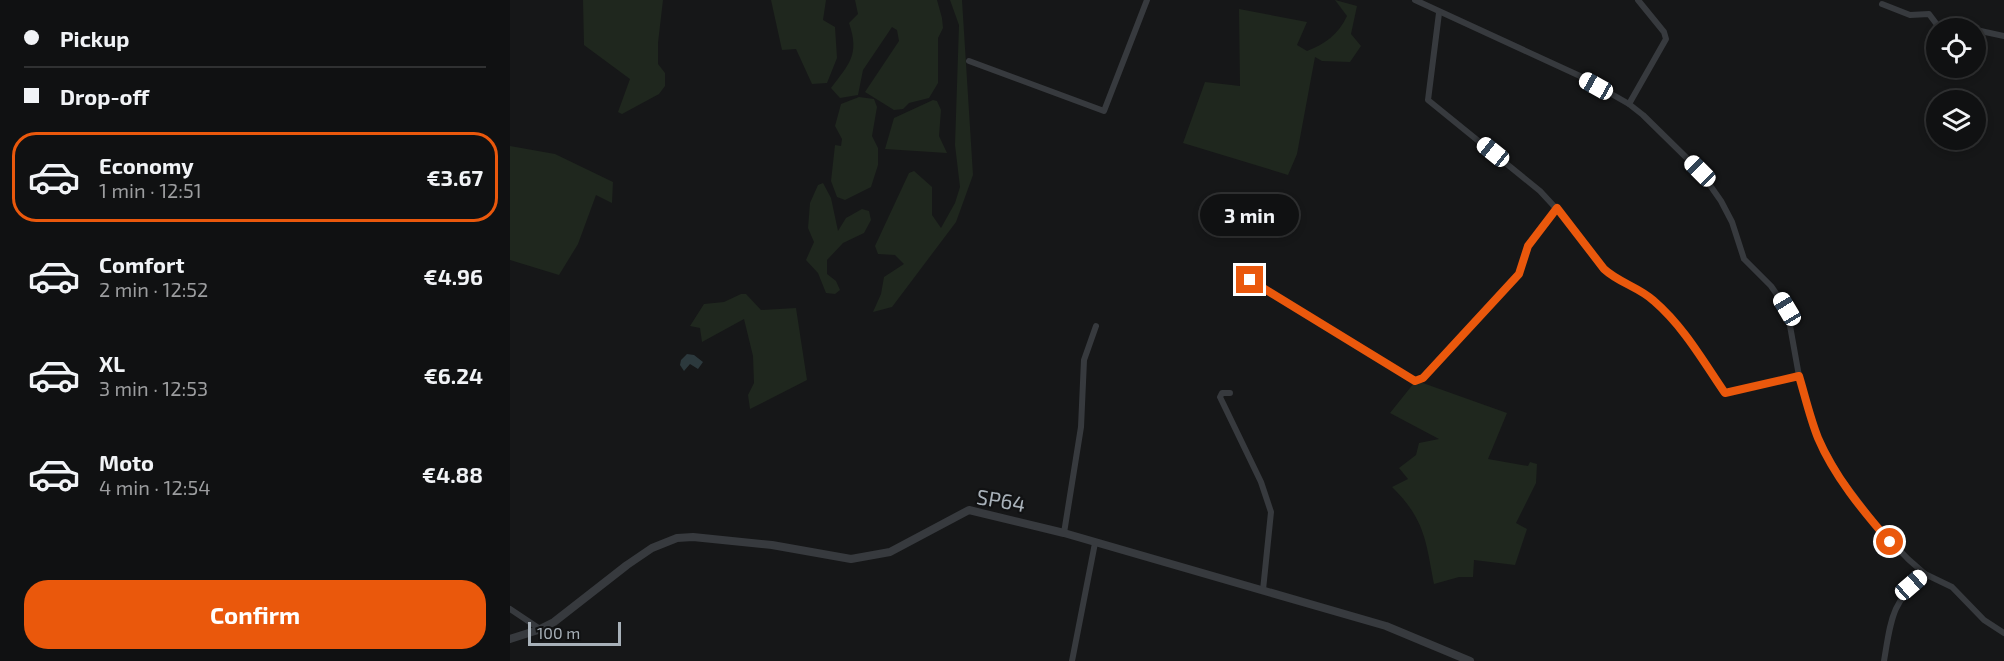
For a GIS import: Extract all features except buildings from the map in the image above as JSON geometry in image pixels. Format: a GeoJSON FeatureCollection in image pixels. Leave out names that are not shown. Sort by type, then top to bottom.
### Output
{"type":"FeatureCollection","features":[{"type":"Feature","properties":{"kind":"street"},"geometry":{"type":"LineString","coordinates":[[969,61],[1104,111],[1147,0]]}},
{"type":"Feature","properties":{"kind":"street"},"geometry":{"type":"LineString","coordinates":[[1415,0],[1562,68],[1629,104],[1700,171],[1722,201],[1732,222],[1744,259],[1771,286],[1787,309],[1799,376],[1817,436],[1839,476],[1890,542],[1924,574],[1952,587],[1984,621],[2004,633]]}},
{"type":"Feature","properties":{"kind":"street"},"geometry":{"type":"LineString","coordinates":[[1629,104],[1666,39],[1661,28],[1638,0]]}},
{"type":"Feature","properties":{"kind":"street"},"geometry":{"type":"LineString","coordinates":[[1882,3],[1910,15],[1929,14],[1932,18]]}},
{"type":"Feature","properties":{"kind":"street"},"geometry":{"type":"LineString","coordinates":[[1439,13],[1428,100],[1525,178],[1557,208],[1604,269],[1644,293],[1676,323],[1725,393],[1799,376]]}},
{"type":"Feature","properties":{"kind":"street"},"geometry":{"type":"LineString","coordinates":[[1986,32],[2004,36]]}},
{"type":"Feature","properties":{"kind":"street"},"geometry":{"type":"LineString","coordinates":[[1250,280],[1371,355],[1418,381],[1519,274],[1528,246],[1557,208]]}},
{"type":"Feature","properties":{"kind":"street"},"geometry":{"type":"LineString","coordinates":[[1064,533],[1081,427],[1083,360],[1096,326]]}},
{"type":"Feature","properties":{"kind":"street"},"geometry":{"type":"LineString","coordinates":[[1230,393],[1222,393],[1220,397],[1261,482],[1271,512],[1263,590]]}},
{"type":"Feature","properties":{"kind":"street","name":"SP64"},"geometry":{"type":"LineString","coordinates":[[510,639],[540,629],[562,616],[652,548],[677,538],[693,537],[772,545],[851,559],[890,552],[969,510],[1064,533],[1386,626],[1470,661]]}},
{"type":"Feature","properties":{"kind":"street"},"geometry":{"type":"LineString","coordinates":[[1072,661],[1095,543]]}},
{"type":"Feature","properties":{"kind":"street"},"geometry":{"type":"LineString","coordinates":[[1884,661],[1893,612],[1905,593],[1924,574]]}},
{"type":"Feature","properties":{"kind":"street"},"geometry":{"type":"LineString","coordinates":[[510,609],[540,629]]}},
{"type":"Feature","properties":{"kind":"shaded area"},"geometry":{"type":"Polygon","coordinates":[[[583,0],[663,0],[658,64],[665,73],[665,86],[659,94],[622,114],[618,112],[630,79],[584,45],[583,0]]]}},
{"type":"Feature","properties":{"kind":"shaded area"},"geometry":{"type":"Polygon","coordinates":[[[771,0],[826,0],[823,20],[835,27],[837,58],[827,83],[812,84],[796,49],[782,50],[771,0]]]}},
{"type":"Feature","properties":{"kind":"shaded area"},"geometry":{"type":"Polygon","coordinates":[[[855,0],[937,0],[943,28],[938,38],[938,83],[929,98],[909,103],[903,109],[894,110],[865,92],[899,41],[897,30],[892,27],[863,70],[858,95],[840,98],[831,88],[848,65],[853,51],[849,23],[858,14],[855,0]]]}},
{"type":"Feature","properties":{"kind":"shaded area"},"geometry":{"type":"Polygon","coordinates":[[[950,0],[962,0],[973,175],[956,222],[892,307],[873,312],[881,294],[884,277],[904,264],[895,255],[878,254],[875,246],[909,173],[914,171],[932,187],[932,215],[941,228],[955,203],[960,187],[955,145],[959,25],[950,0]]]}},
{"type":"Feature","properties":{"kind":"shaded area"},"geometry":{"type":"Polygon","coordinates":[[[1335,0],[1357,6],[1351,34],[1361,46],[1350,62],[1322,61],[1315,57],[1297,154],[1288,175],[1183,143],[1205,82],[1240,86],[1239,9],[1307,22],[1297,45],[1307,51],[1330,38],[1347,16],[1335,0]]]}},
{"type":"Feature","properties":{"kind":"shaded area"},"geometry":{"type":"Polygon","coordinates":[[[859,97],[874,99],[877,107],[872,136],[878,148],[878,165],[871,187],[845,200],[837,197],[831,181],[835,145],[841,146],[842,139],[835,126],[841,104],[859,97]]]}},
{"type":"Feature","properties":{"kind":"shaded area"},"geometry":{"type":"Polygon","coordinates":[[[933,100],[937,101],[941,110],[939,136],[947,153],[885,149],[894,118],[933,100]]]}},
{"type":"Feature","properties":{"kind":"shaded area"},"geometry":{"type":"Polygon","coordinates":[[[510,146],[555,154],[613,182],[612,203],[596,195],[578,244],[559,275],[510,260],[510,146]]]}},
{"type":"Feature","properties":{"kind":"shaded area"},"geometry":{"type":"Polygon","coordinates":[[[823,183],[831,198],[838,231],[846,218],[862,209],[869,211],[871,220],[864,233],[843,243],[827,260],[827,274],[836,281],[840,290],[835,294],[826,293],[818,273],[806,260],[814,242],[808,228],[810,203],[818,185],[823,183]]]}},
{"type":"Feature","properties":{"kind":"shaded area"},"geometry":{"type":"Polygon","coordinates":[[[746,294],[761,310],[796,308],[807,380],[750,409],[748,395],[754,383],[753,356],[744,319],[702,342],[700,328],[690,326],[704,304],[724,302],[746,294]]]}},
{"type":"Feature","properties":{"kind":"shaded area"},"geometry":{"type":"Polygon","coordinates":[[[687,354],[694,355],[703,362],[698,369],[690,364],[684,371],[680,365],[681,360],[687,354]]]}},
{"type":"Feature","properties":{"kind":"shaded area"},"geometry":{"type":"Polygon","coordinates":[[[1420,382],[1507,413],[1488,459],[1528,466],[1530,462],[1537,464],[1536,483],[1516,523],[1527,529],[1515,565],[1474,560],[1473,577],[1459,577],[1434,584],[1426,543],[1418,521],[1392,487],[1408,479],[1399,468],[1416,455],[1419,443],[1439,439],[1390,413],[1414,383],[1420,382]]]}},
{"type":"Feature","properties":{"kind":"route"},"geometry":{"type":"LineString","coordinates":[[1250,280],[1418,381],[1496,301],[1519,274],[1528,246],[1557,208],[1604,269],[1644,293],[1676,323],[1725,393],[1799,376],[1817,436],[1825,453],[1839,476],[1890,542]]}}]}
